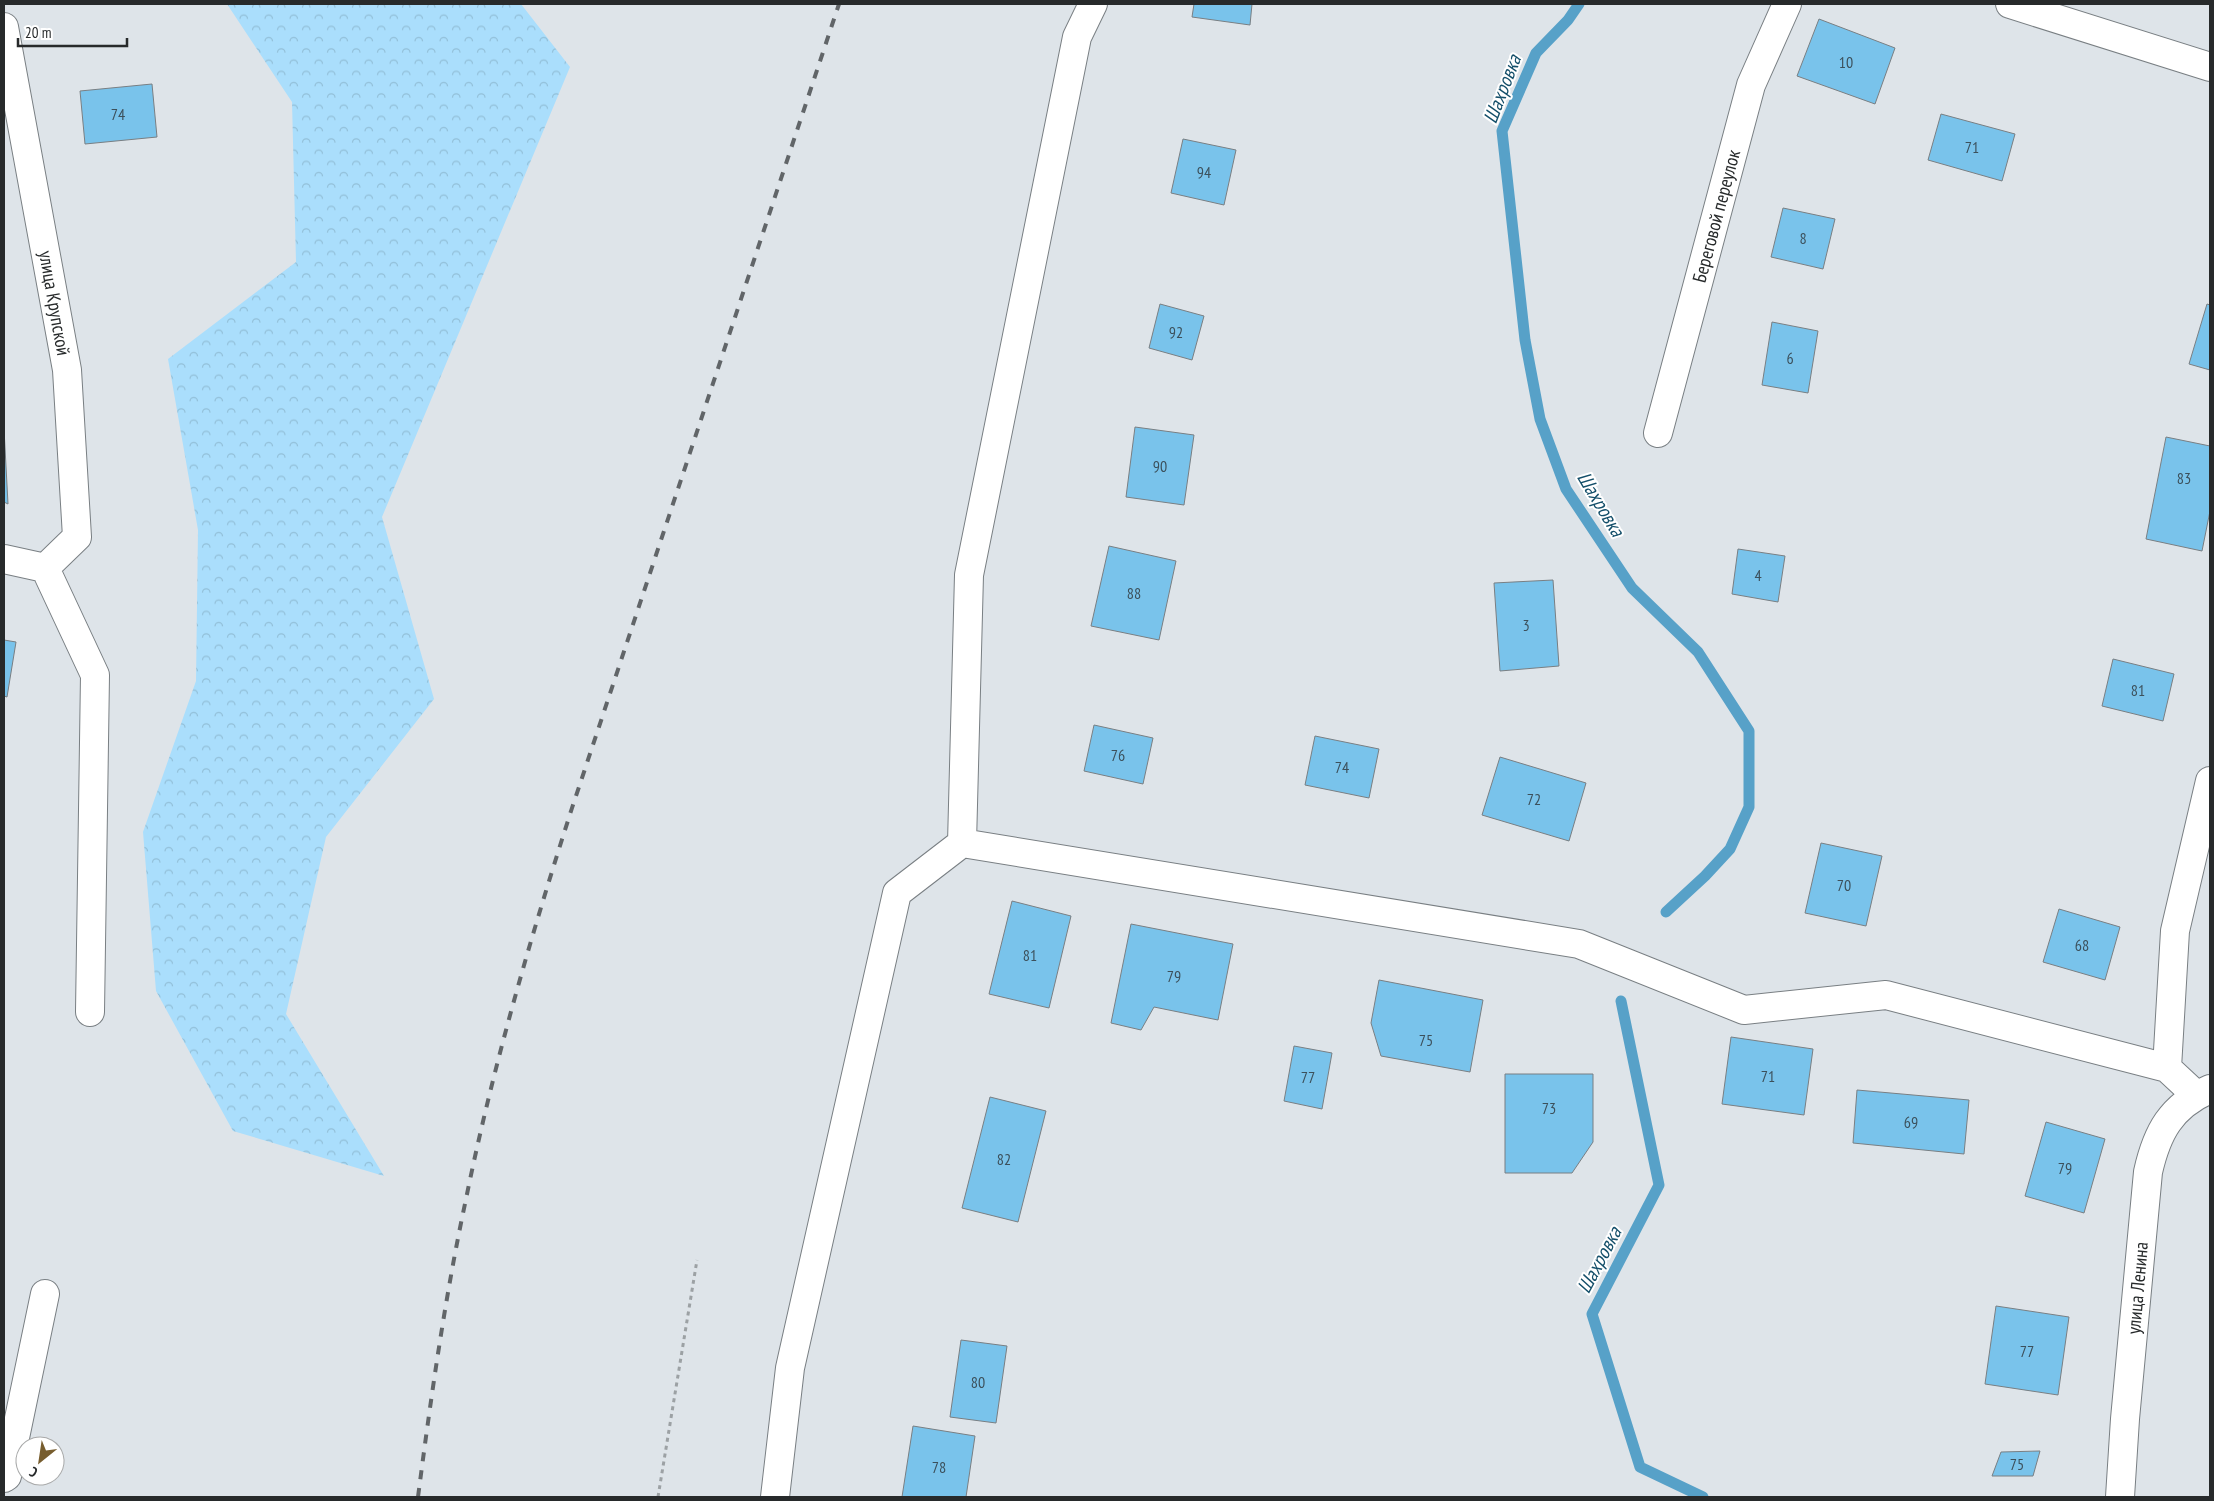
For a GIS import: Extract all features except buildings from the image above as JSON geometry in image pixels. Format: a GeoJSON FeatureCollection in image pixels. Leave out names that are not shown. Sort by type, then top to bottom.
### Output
{"type":"FeatureCollection","features":[{"type":"Feature","properties":{"kind":"street"},"geometry":{"type":"LineString","coordinates":[[962,843],[969,575],[1076,37],[1093,4]]}},
{"type":"Feature","properties":{"kind":"street","name":"Береговой переулок"},"geometry":{"type":"LineString","coordinates":[[1658,433],[1751,85],[1787,4]]}},
{"type":"Feature","properties":{"kind":"street"},"geometry":{"type":"LineString","coordinates":[[2010,4],[2210,66]]}},
{"type":"Feature","properties":{"kind":"street","name":"улица Крупской"},"geometry":{"type":"LineString","coordinates":[[4,27],[68,370],[77,537],[45,568]]}},
{"type":"Feature","properties":{"kind":"street"},"geometry":{"type":"LineString","coordinates":[[4,559],[45,568],[95,675],[90,1012]]}},
{"type":"Feature","properties":{"kind":"street"},"geometry":{"type":"LineString","coordinates":[[2167,1068],[2175,930],[2210,781]]}},
{"type":"Feature","properties":{"kind":"street"},"geometry":{"type":"LineString","coordinates":[[776,1497],[790,1368],[897,893],[962,843],[1579,944],[1744,1010],[1886,995],[2167,1068],[2203,1092]]}},
{"type":"Feature","properties":{"kind":"street","name":"улица Ленина"},"geometry":{"type":"LineString","coordinates":[[2120,1497],[2125,1419],[2148,1172],[2155,1143],[2174,1113],[2203,1092]]}},
{"type":"Feature","properties":{"kind":"street"},"geometry":{"type":"LineString","coordinates":[[4,1478],[7,1476],[45,1294]]}},
{"type":"Feature","properties":{"kind":"path"},"geometry":{"type":"LineString","coordinates":[[658,1497],[697,1260]]}},
{"type":"Feature","properties":{"kind":"green space"},"geometry":{"type":"Polygon","coordinates":[[[227,4],[521,4],[570,67],[382,517],[434,699],[326,837],[286,1014],[384,1176],[233,1131],[156,991],[143,832],[196,681],[198,530],[168,359],[296,262],[292,102],[227,4]]]}},
{"type":"Feature","properties":{"kind":"waterway","name":"Шахровка"},"geometry":{"type":"LineString","coordinates":[[1579,4],[1568,20],[1536,53],[1502,131],[1525,340],[1540,419],[1566,489],[1632,588],[1698,652],[1749,731],[1749,807],[1730,849],[1705,876],[1666,912]]}},
{"type":"Feature","properties":{"kind":"waterway","name":"Шахровка"},"geometry":{"type":"LineString","coordinates":[[1621,1001],[1659,1185],[1592,1314],[1640,1467],[1703,1497]]}},
{"type":"Feature","properties":{"kind":"railway"},"geometry":{"type":"LineString","coordinates":[[418,1497],[439,1347],[458,1236],[488,1100],[514,1002],[572,808],[839,4]]}}]}
